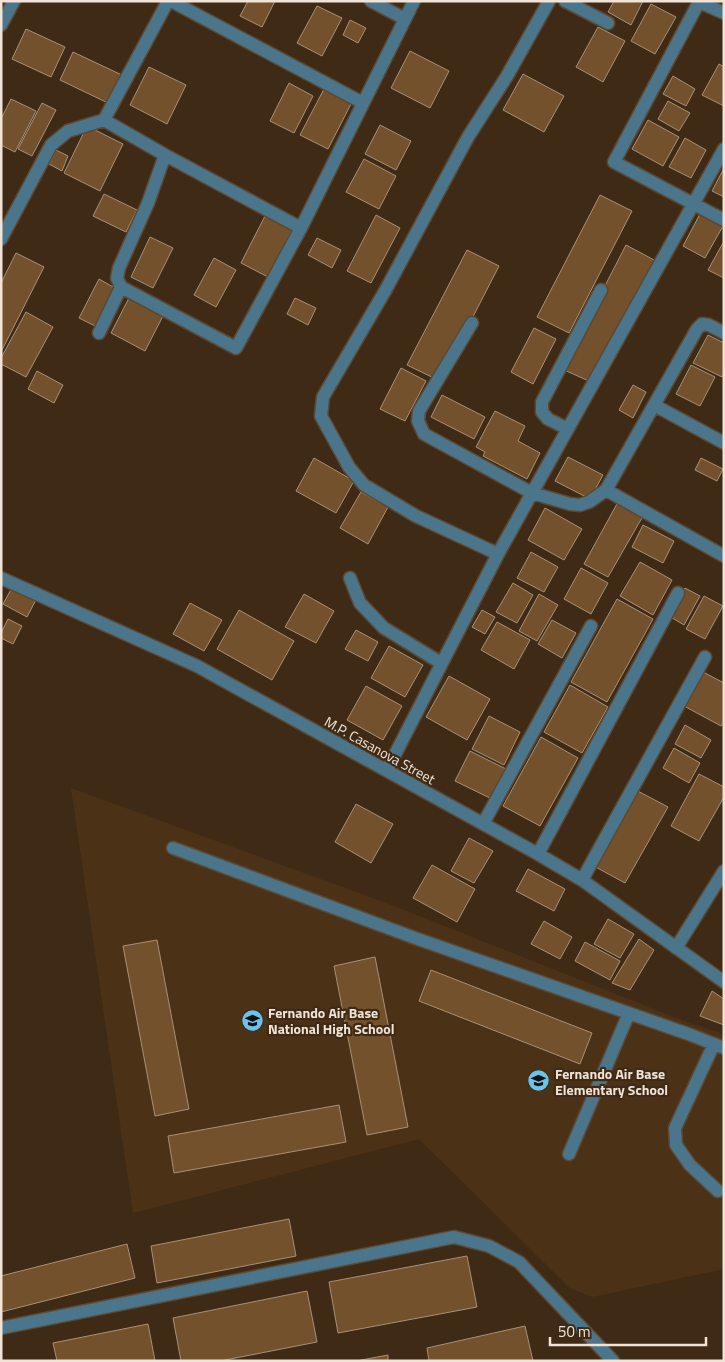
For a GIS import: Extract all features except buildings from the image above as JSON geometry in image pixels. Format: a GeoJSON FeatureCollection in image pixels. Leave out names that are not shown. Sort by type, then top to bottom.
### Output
{"type":"FeatureCollection","features":[{"type":"Feature","properties":{"kind":"street"},"geometry":{"type":"LineString","coordinates":[[1,25],[14,1]]}},
{"type":"Feature","properties":{"kind":"street"},"geometry":{"type":"LineString","coordinates":[[1,239],[50,145],[68,131],[104,120],[170,1],[363,103]]}},
{"type":"Feature","properties":{"kind":"street"},"geometry":{"type":"LineString","coordinates":[[371,1],[405,19]]}},
{"type":"Feature","properties":{"kind":"street"},"geometry":{"type":"LineString","coordinates":[[165,155],[148,203],[119,268],[117,278],[121,287],[236,348],[301,228],[414,1]]}},
{"type":"Feature","properties":{"kind":"street"},"geometry":{"type":"LineString","coordinates":[[498,554],[416,516],[364,485],[349,468],[321,416],[323,397],[386,291],[468,138],[507,76],[549,1]]}},
{"type":"Feature","properties":{"kind":"street"},"geometry":{"type":"LineString","coordinates":[[565,1],[608,22]]}},
{"type":"Feature","properties":{"kind":"street"},"geometry":{"type":"LineString","coordinates":[[724,13],[700,2],[614,162],[724,220]]}},
{"type":"Feature","properties":{"kind":"street"},"geometry":{"type":"LineString","coordinates":[[104,120],[301,228]]}},
{"type":"Feature","properties":{"kind":"street"},"geometry":{"type":"LineString","coordinates":[[387,770],[498,554],[724,148]]}},
{"type":"Feature","properties":{"kind":"street"},"geometry":{"type":"LineString","coordinates":[[99,333],[121,287]]}},
{"type":"Feature","properties":{"kind":"street"},"geometry":{"type":"LineString","coordinates":[[568,429],[548,419],[542,412],[542,402],[601,290]]}},
{"type":"Feature","properties":{"kind":"street"},"geometry":{"type":"LineString","coordinates":[[472,323],[419,411],[418,421],[424,434],[532,493],[580,505],[589,502],[606,490],[696,329],[702,324],[724,332]]}},
{"type":"Feature","properties":{"kind":"street"},"geometry":{"type":"LineString","coordinates":[[654,405],[724,443]]}},
{"type":"Feature","properties":{"kind":"street"},"geometry":{"type":"LineString","coordinates":[[606,490],[724,556]]}},
{"type":"Feature","properties":{"kind":"street","name":"M.P. Casanova Street"},"geometry":{"type":"LineString","coordinates":[[1,578],[197,666],[538,854],[582,880],[724,982]]}},
{"type":"Feature","properties":{"kind":"street"},"geometry":{"type":"LineString","coordinates":[[350,578],[360,603],[384,628],[441,663]]}},
{"type":"Feature","properties":{"kind":"street"},"geometry":{"type":"LineString","coordinates":[[538,854],[678,593]]}},
{"type":"Feature","properties":{"kind":"street"},"geometry":{"type":"LineString","coordinates":[[484,824],[591,626]]}},
{"type":"Feature","properties":{"kind":"street"},"geometry":{"type":"LineString","coordinates":[[582,880],[705,657]]}},
{"type":"Feature","properties":{"kind":"street"},"geometry":{"type":"LineString","coordinates":[[173,848],[415,938],[719,1046],[675,1128],[676,1145],[690,1165],[718,1191]]}},
{"type":"Feature","properties":{"kind":"street"},"geometry":{"type":"LineString","coordinates":[[676,948],[724,871]]}},
{"type":"Feature","properties":{"kind":"street"},"geometry":{"type":"LineString","coordinates":[[569,1154],[629,1013]]}},
{"type":"Feature","properties":{"kind":"street"},"geometry":{"type":"LineString","coordinates":[[1,1328],[454,1237],[489,1246],[519,1262],[613,1361]]}},
{"type":"Feature","properties":{"kind":"shaded area"},"geometry":{"type":"Polygon","coordinates":[[[71,788],[381,901],[689,1023],[724,1034],[724,1269],[592,1297],[570,1288],[419,1139],[133,1213],[71,788]]]}},
{"type":"Feature","properties":{"kind":"place","name":"Fernando Air Base National High School"},"geometry":{"type":"Point","coordinates":[252,1020]}},
{"type":"Feature","properties":{"kind":"place","name":"Fernando Air Base Elementary School"},"geometry":{"type":"Point","coordinates":[539,1081]}}]}
